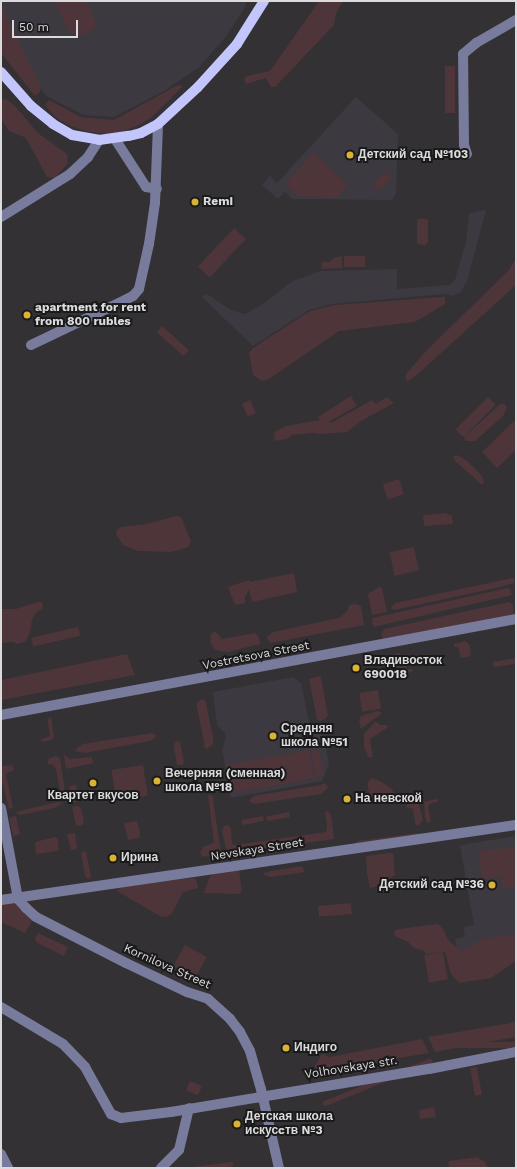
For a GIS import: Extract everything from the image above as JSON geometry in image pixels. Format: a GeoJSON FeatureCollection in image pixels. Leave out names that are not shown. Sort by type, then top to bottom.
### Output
{"type":"FeatureCollection","features":[{"type":"Feature","properties":{"kind":"main road"},"geometry":{"type":"LineString","coordinates":[[1,72],[31,106],[53,124],[72,135],[99,140],[115,139],[141,133],[158,124],[198,87],[237,44],[264,1]]}},
{"type":"Feature","properties":{"kind":"street"},"geometry":{"type":"LineString","coordinates":[[466,154],[464,145],[463,54],[476,43],[516,20]]}},
{"type":"Feature","properties":{"kind":"street"},"geometry":{"type":"LineString","coordinates":[[31,345],[128,299],[136,293],[149,244],[157,189],[158,124]]}},
{"type":"Feature","properties":{"kind":"street"},"geometry":{"type":"LineString","coordinates":[[115,139],[146,187],[157,189]]}},
{"type":"Feature","properties":{"kind":"street"},"geometry":{"type":"LineString","coordinates":[[1,217],[70,174],[88,157],[99,140]]}},
{"type":"Feature","properties":{"kind":"street","name":"Vostretsova Street"},"geometry":{"type":"LineString","coordinates":[[1,715],[516,619]]}},
{"type":"Feature","properties":{"kind":"street"},"geometry":{"type":"LineString","coordinates":[[1,808],[18,899]]}},
{"type":"Feature","properties":{"kind":"street","name":"Nevskaya Street"},"geometry":{"type":"LineString","coordinates":[[1,900],[18,899],[516,825]]}},
{"type":"Feature","properties":{"kind":"street","name":"Kornilova Street"},"geometry":{"type":"LineString","coordinates":[[18,899],[36,917],[126,964],[187,992],[208,999],[230,1019],[240,1032],[250,1051],[263,1096],[279,1168]]}},
{"type":"Feature","properties":{"kind":"street","name":"Volhovskaya str."},"geometry":{"type":"LineString","coordinates":[[1,1007],[63,1044],[85,1067],[113,1116],[121,1118],[422,1070],[516,1052]]}},
{"type":"Feature","properties":{"kind":"street"},"geometry":{"type":"LineString","coordinates":[[161,1168],[179,1150],[190,1108]]}},
{"type":"Feature","properties":{"kind":"street"},"geometry":{"type":"LineString","coordinates":[[1,1154],[8,1168]]}},
{"type":"Feature","properties":{"kind":"shaded area"},"geometry":{"type":"Polygon","coordinates":[[[1,1],[247,1],[244,9],[225,38],[199,67],[164,91],[114,117],[84,115],[48,97],[1,46],[1,1]]]}},
{"type":"Feature","properties":{"kind":"shaded area"},"geometry":{"type":"Polygon","coordinates":[[[55,1],[87,1],[96,25],[94,29],[81,36],[72,33],[68,30],[55,1]]]}},
{"type":"Feature","properties":{"kind":"shaded area"},"geometry":{"type":"Polygon","coordinates":[[[319,1],[343,1],[336,13],[334,25],[275,87],[271,87],[266,78],[246,84],[244,79],[247,76],[270,71],[319,1]]]}},
{"type":"Feature","properties":{"kind":"shaded area"},"geometry":{"type":"Polygon","coordinates":[[[1,4],[40,85],[40,92],[35,96],[1,53],[1,4]]]}},
{"type":"Feature","properties":{"kind":"shaded area"},"geometry":{"type":"Polygon","coordinates":[[[445,66],[455,66],[455,113],[445,113],[445,66]]]}},
{"type":"Feature","properties":{"kind":"shaded area"},"geometry":{"type":"Polygon","coordinates":[[[178,85],[183,86],[152,117],[137,126],[117,133],[107,134],[89,132],[68,125],[55,117],[45,105],[49,100],[81,117],[114,120],[178,85]]]}},
{"type":"Feature","properties":{"kind":"shaded area","name":"Детский сад №103"},"geometry":{"type":"Polygon","coordinates":[[[356,97],[398,134],[396,194],[392,200],[292,199],[285,192],[278,199],[262,185],[270,176],[277,183],[356,97]]]}},
{"type":"Feature","properties":{"kind":"shaded area"},"geometry":{"type":"Polygon","coordinates":[[[6,99],[15,106],[38,133],[67,154],[68,163],[55,178],[47,177],[26,138],[9,131],[5,125],[1,118],[1,100],[6,99]]]}},
{"type":"Feature","properties":{"kind":"shaded area"},"geometry":{"type":"Polygon","coordinates":[[[313,153],[348,185],[336,198],[298,196],[285,184],[313,153]]]}},
{"type":"Feature","properties":{"kind":"shaded area"},"geometry":{"type":"Polygon","coordinates":[[[384,172],[392,178],[379,191],[372,185],[384,172]]]}},
{"type":"Feature","properties":{"kind":"shaded area"},"geometry":{"type":"Polygon","coordinates":[[[486,210],[467,281],[461,292],[453,296],[445,294],[332,304],[309,310],[253,346],[202,297],[207,294],[231,310],[245,314],[263,304],[291,282],[320,271],[397,269],[397,289],[449,285],[455,280],[466,242],[469,213],[486,210]]]}},
{"type":"Feature","properties":{"kind":"shaded area"},"geometry":{"type":"Polygon","coordinates":[[[421,218],[428,220],[428,242],[425,245],[417,244],[417,220],[421,218]]]}},
{"type":"Feature","properties":{"kind":"shaded area"},"geometry":{"type":"Polygon","coordinates":[[[234,228],[246,239],[210,278],[198,267],[234,228]]]}},
{"type":"Feature","properties":{"kind":"shaded area"},"geometry":{"type":"Polygon","coordinates":[[[342,256],[342,268],[322,269],[321,262],[330,262],[333,258],[342,256]]]}},
{"type":"Feature","properties":{"kind":"shaded area"},"geometry":{"type":"Polygon","coordinates":[[[344,256],[365,256],[365,267],[344,267],[344,256]]]}},
{"type":"Feature","properties":{"kind":"shaded area"},"geometry":{"type":"Polygon","coordinates":[[[516,258],[516,285],[420,372],[410,380],[406,381],[406,374],[427,350],[509,270],[516,258]]]}},
{"type":"Feature","properties":{"kind":"shaded area"},"geometry":{"type":"Polygon","coordinates":[[[445,297],[445,304],[415,322],[339,331],[269,379],[262,381],[253,375],[249,353],[253,348],[310,311],[335,305],[445,297]]]}},
{"type":"Feature","properties":{"kind":"shaded area"},"geometry":{"type":"Polygon","coordinates":[[[162,326],[189,350],[183,356],[157,332],[162,326]]]}},
{"type":"Feature","properties":{"kind":"shaded area"},"geometry":{"type":"Polygon","coordinates":[[[351,396],[357,406],[330,421],[331,423],[372,400],[376,404],[387,397],[394,403],[361,421],[347,432],[292,435],[287,439],[275,441],[274,432],[286,426],[320,420],[318,417],[351,396]]]}},
{"type":"Feature","properties":{"kind":"shaded area"},"geometry":{"type":"Polygon","coordinates":[[[488,397],[496,405],[463,437],[455,430],[488,397]]]}},
{"type":"Feature","properties":{"kind":"shaded area"},"geometry":{"type":"Polygon","coordinates":[[[250,400],[256,413],[248,416],[242,404],[250,400]]]}},
{"type":"Feature","properties":{"kind":"shaded area"},"geometry":{"type":"Polygon","coordinates":[[[504,403],[507,408],[503,416],[475,441],[465,440],[464,437],[500,404],[504,403]]]}},
{"type":"Feature","properties":{"kind":"shaded area"},"geometry":{"type":"Polygon","coordinates":[[[516,419],[516,450],[497,468],[482,452],[516,419]]]}},
{"type":"Feature","properties":{"kind":"shaded area"},"geometry":{"type":"Polygon","coordinates":[[[457,455],[466,460],[482,476],[484,482],[482,485],[455,461],[453,457],[457,455]]]}},
{"type":"Feature","properties":{"kind":"shaded area"},"geometry":{"type":"Polygon","coordinates":[[[399,479],[404,494],[388,499],[383,484],[399,479]]]}},
{"type":"Feature","properties":{"kind":"shaded area"},"geometry":{"type":"Polygon","coordinates":[[[445,513],[452,516],[453,524],[424,526],[423,515],[445,513]]]}},
{"type":"Feature","properties":{"kind":"shaded area"},"geometry":{"type":"Polygon","coordinates":[[[177,516],[181,517],[191,541],[188,547],[182,549],[171,552],[138,551],[123,545],[116,534],[117,530],[121,527],[146,524],[177,516]]]}},
{"type":"Feature","properties":{"kind":"shaded area"},"geometry":{"type":"Polygon","coordinates":[[[414,547],[419,570],[395,576],[390,552],[414,547]]]}},
{"type":"Feature","properties":{"kind":"shaded area"},"geometry":{"type":"Polygon","coordinates":[[[294,573],[297,592],[252,602],[249,590],[245,597],[245,603],[235,605],[228,587],[249,580],[251,582],[294,573]]]}},
{"type":"Feature","properties":{"kind":"shaded area"},"geometry":{"type":"Polygon","coordinates":[[[512,578],[515,579],[514,583],[496,588],[394,610],[391,608],[395,603],[512,578]]]}},
{"type":"Feature","properties":{"kind":"shaded area"},"geometry":{"type":"Polygon","coordinates":[[[379,587],[382,588],[387,612],[372,615],[368,594],[379,587]]]}},
{"type":"Feature","properties":{"kind":"shaded area"},"geometry":{"type":"Polygon","coordinates":[[[508,588],[510,589],[512,595],[373,627],[372,618],[508,588]]]}},
{"type":"Feature","properties":{"kind":"shaded area"},"geometry":{"type":"Polygon","coordinates":[[[42,602],[43,608],[35,614],[26,641],[18,644],[12,642],[1,643],[1,609],[16,609],[42,602]]]}},
{"type":"Feature","properties":{"kind":"shaded area"},"geometry":{"type":"Polygon","coordinates":[[[509,602],[513,605],[514,615],[383,639],[381,634],[384,629],[509,602]]]}},
{"type":"Feature","properties":{"kind":"shaded area"},"geometry":{"type":"Polygon","coordinates":[[[356,604],[361,606],[364,625],[271,643],[267,639],[267,637],[273,632],[339,618],[347,611],[349,605],[356,604]]]}},
{"type":"Feature","properties":{"kind":"shaded area"},"geometry":{"type":"Polygon","coordinates":[[[78,627],[80,636],[33,647],[31,638],[78,627]]]}},
{"type":"Feature","properties":{"kind":"shaded area"},"geometry":{"type":"Polygon","coordinates":[[[215,631],[222,639],[255,633],[259,637],[260,644],[228,652],[219,651],[214,649],[210,641],[211,634],[215,631]]]}},
{"type":"Feature","properties":{"kind":"shaded area"},"geometry":{"type":"Polygon","coordinates":[[[466,641],[470,646],[471,655],[461,658],[458,647],[454,647],[454,644],[466,641]]]}},
{"type":"Feature","properties":{"kind":"shaded area"},"geometry":{"type":"Polygon","coordinates":[[[398,653],[403,655],[407,669],[413,669],[412,672],[397,674],[394,658],[398,653]]]}},
{"type":"Feature","properties":{"kind":"shaded area"},"geometry":{"type":"Polygon","coordinates":[[[127,654],[135,675],[1,700],[1,680],[127,654]]]}},
{"type":"Feature","properties":{"kind":"shaded area"},"geometry":{"type":"Polygon","coordinates":[[[516,658],[516,664],[494,667],[493,665],[493,662],[516,658]]]}},
{"type":"Feature","properties":{"kind":"shaded area"},"geometry":{"type":"Polygon","coordinates":[[[320,676],[328,716],[320,721],[317,719],[309,679],[320,676]]]}},
{"type":"Feature","properties":{"kind":"shaded area","name":"Средняя школа №51"},"geometry":{"type":"Polygon","coordinates":[[[293,677],[301,683],[311,731],[320,729],[325,744],[329,764],[322,781],[231,798],[222,749],[226,738],[225,733],[217,725],[213,692],[293,677]]]}},
{"type":"Feature","properties":{"kind":"shaded area"},"geometry":{"type":"Polygon","coordinates":[[[378,690],[381,709],[362,712],[359,693],[378,690]]]}},
{"type":"Feature","properties":{"kind":"shaded area"},"geometry":{"type":"Polygon","coordinates":[[[202,699],[205,700],[206,703],[213,737],[213,744],[207,749],[205,748],[197,707],[197,702],[202,699]]]}},
{"type":"Feature","properties":{"kind":"shaded area"},"geometry":{"type":"Polygon","coordinates":[[[377,711],[381,712],[381,714],[361,729],[359,720],[361,716],[377,711]]]}},
{"type":"Feature","properties":{"kind":"shaded area"},"geometry":{"type":"Polygon","coordinates":[[[51,717],[54,737],[53,739],[43,742],[41,740],[42,739],[50,736],[48,719],[51,717]]]}},
{"type":"Feature","properties":{"kind":"shaded area"},"geometry":{"type":"Polygon","coordinates":[[[375,722],[380,725],[388,725],[387,728],[370,739],[373,757],[368,757],[364,747],[364,734],[375,722]]]}},
{"type":"Feature","properties":{"kind":"shaded area"},"geometry":{"type":"Polygon","coordinates":[[[152,733],[156,735],[156,737],[150,741],[85,753],[75,751],[83,744],[152,733]]]}},
{"type":"Feature","properties":{"kind":"shaded area"},"geometry":{"type":"Polygon","coordinates":[[[176,741],[180,742],[184,763],[182,765],[177,765],[174,748],[176,741]]]}},
{"type":"Feature","properties":{"kind":"shaded area"},"geometry":{"type":"Polygon","coordinates":[[[309,750],[314,779],[233,793],[228,764],[309,750]]]}},
{"type":"Feature","properties":{"kind":"shaded area"},"geometry":{"type":"Polygon","coordinates":[[[319,750],[323,776],[315,777],[311,751],[319,750]]]}},
{"type":"Feature","properties":{"kind":"shaded area"},"geometry":{"type":"Polygon","coordinates":[[[64,755],[70,759],[92,757],[93,763],[66,769],[64,755]]]}},
{"type":"Feature","properties":{"kind":"shaded area"},"geometry":{"type":"Polygon","coordinates":[[[56,756],[60,758],[66,798],[61,797],[56,769],[53,765],[47,764],[49,758],[56,756]]]}},
{"type":"Feature","properties":{"kind":"shaded area"},"geometry":{"type":"Polygon","coordinates":[[[12,765],[14,770],[6,775],[13,808],[9,809],[2,781],[1,766],[12,765]]]}},
{"type":"Feature","properties":{"kind":"shaded area"},"geometry":{"type":"Polygon","coordinates":[[[143,765],[148,796],[116,801],[111,770],[143,765]]]}},
{"type":"Feature","properties":{"kind":"shaded area"},"geometry":{"type":"Polygon","coordinates":[[[371,778],[380,781],[391,788],[399,801],[381,804],[373,801],[368,789],[368,782],[371,778]]]}},
{"type":"Feature","properties":{"kind":"shaded area"},"geometry":{"type":"Polygon","coordinates":[[[325,783],[328,788],[321,794],[254,804],[249,801],[253,796],[321,785],[325,783]]]}},
{"type":"Feature","properties":{"kind":"shaded area"},"geometry":{"type":"Polygon","coordinates":[[[76,785],[79,802],[72,803],[69,786],[76,785]]]}},
{"type":"Feature","properties":{"kind":"shaded area"},"geometry":{"type":"Polygon","coordinates":[[[208,795],[212,795],[213,799],[221,853],[202,857],[200,853],[203,847],[214,843],[208,795]]]}},
{"type":"Feature","properties":{"kind":"shaded area"},"geometry":{"type":"Polygon","coordinates":[[[436,799],[438,800],[437,802],[431,803],[428,806],[431,821],[427,823],[424,802],[436,799]]]}},
{"type":"Feature","properties":{"kind":"shaded area"},"geometry":{"type":"Polygon","coordinates":[[[58,802],[64,803],[54,808],[19,815],[16,813],[19,811],[58,802]]]}},
{"type":"Feature","properties":{"kind":"shaded area"},"geometry":{"type":"Polygon","coordinates":[[[407,804],[419,804],[423,820],[417,826],[415,823],[413,809],[406,807],[407,804]]]}},
{"type":"Feature","properties":{"kind":"shaded area"},"geometry":{"type":"Polygon","coordinates":[[[72,807],[80,807],[84,822],[82,825],[76,826],[72,807]]]}},
{"type":"Feature","properties":{"kind":"shaded area"},"geometry":{"type":"Polygon","coordinates":[[[328,811],[331,815],[334,839],[229,854],[226,849],[222,831],[224,826],[228,825],[231,829],[232,844],[235,845],[326,832],[327,826],[325,812],[328,811]]]}},
{"type":"Feature","properties":{"kind":"shaded area"},"geometry":{"type":"Polygon","coordinates":[[[289,812],[290,817],[267,821],[266,816],[289,812]]]}},
{"type":"Feature","properties":{"kind":"shaded area"},"geometry":{"type":"Polygon","coordinates":[[[16,816],[20,835],[13,836],[9,817],[16,816]]]}},
{"type":"Feature","properties":{"kind":"shaded area"},"geometry":{"type":"Polygon","coordinates":[[[263,816],[264,821],[242,825],[241,820],[263,816]]]}},
{"type":"Feature","properties":{"kind":"shaded area"},"geometry":{"type":"Polygon","coordinates":[[[137,821],[140,833],[139,838],[128,840],[124,823],[137,821]]]}},
{"type":"Feature","properties":{"kind":"shaded area"},"geometry":{"type":"Polygon","coordinates":[[[75,833],[77,849],[71,850],[67,834],[75,833]]]}},
{"type":"Feature","properties":{"kind":"shaded area"},"geometry":{"type":"Polygon","coordinates":[[[417,833],[424,834],[353,844],[358,841],[417,833]]]}},
{"type":"Feature","properties":{"kind":"shaded area","name":"Детский сад №36"},"geometry":{"type":"Polygon","coordinates":[[[516,836],[516,944],[458,953],[455,939],[465,937],[463,927],[474,925],[460,845],[516,836]]]}},
{"type":"Feature","properties":{"kind":"shaded area"},"geometry":{"type":"Polygon","coordinates":[[[55,837],[58,839],[58,851],[36,854],[35,842],[55,837]]]}},
{"type":"Feature","properties":{"kind":"shaded area"},"geometry":{"type":"Polygon","coordinates":[[[516,847],[516,887],[503,888],[501,877],[482,879],[478,851],[516,847]]]}},
{"type":"Feature","properties":{"kind":"shaded area"},"geometry":{"type":"Polygon","coordinates":[[[86,851],[91,877],[88,879],[85,876],[81,853],[86,851]]]}},
{"type":"Feature","properties":{"kind":"shaded area"},"geometry":{"type":"Polygon","coordinates":[[[393,853],[395,875],[378,886],[370,888],[367,874],[366,856],[393,853]]]}},
{"type":"Feature","properties":{"kind":"shaded area"},"geometry":{"type":"Polygon","coordinates":[[[302,866],[305,872],[271,877],[264,875],[264,873],[271,871],[302,866]]]}},
{"type":"Feature","properties":{"kind":"shaded area"},"geometry":{"type":"Polygon","coordinates":[[[239,869],[242,892],[239,894],[204,893],[209,878],[214,872],[239,869]]]}},
{"type":"Feature","properties":{"kind":"shaded area"},"geometry":{"type":"Polygon","coordinates":[[[192,878],[196,879],[198,888],[183,892],[172,913],[167,917],[160,916],[117,891],[122,886],[192,878]]]}},
{"type":"Feature","properties":{"kind":"shaded area"},"geometry":{"type":"Polygon","coordinates":[[[17,901],[34,918],[25,933],[1,922],[1,902],[17,901]]]}},
{"type":"Feature","properties":{"kind":"shaded area"},"geometry":{"type":"Polygon","coordinates":[[[351,903],[352,914],[319,917],[318,906],[351,903]]]}},
{"type":"Feature","properties":{"kind":"shaded area"},"geometry":{"type":"Polygon","coordinates":[[[438,924],[444,930],[448,940],[460,950],[467,949],[481,939],[516,934],[516,961],[491,978],[459,983],[451,974],[445,952],[426,954],[423,950],[415,949],[408,942],[395,936],[394,933],[394,931],[399,929],[438,924]]]}},
{"type":"Feature","properties":{"kind":"shaded area"},"geometry":{"type":"Polygon","coordinates":[[[38,933],[68,947],[64,956],[36,942],[35,938],[38,933]]]}},
{"type":"Feature","properties":{"kind":"shaded area"},"geometry":{"type":"Polygon","coordinates":[[[185,945],[207,957],[195,979],[173,967],[185,945]]]}},
{"type":"Feature","properties":{"kind":"shaded area"},"geometry":{"type":"Polygon","coordinates":[[[443,952],[448,980],[429,983],[424,955],[443,952]]]}},
{"type":"Feature","properties":{"kind":"shaded area"},"geometry":{"type":"Polygon","coordinates":[[[516,1020],[516,1037],[435,1052],[428,1037],[511,1023],[516,1020]]]}},
{"type":"Feature","properties":{"kind":"shaded area"},"geometry":{"type":"Polygon","coordinates":[[[422,1039],[429,1053],[315,1072],[315,1066],[322,1054],[330,1057],[422,1039]]]}},
{"type":"Feature","properties":{"kind":"shaded area"},"geometry":{"type":"Polygon","coordinates":[[[436,1042],[516,1042],[516,1048],[436,1048],[436,1042]]]}},
{"type":"Feature","properties":{"kind":"shaded area"},"geometry":{"type":"Polygon","coordinates":[[[431,1058],[433,1063],[324,1106],[323,1102],[431,1058]]]}},
{"type":"Feature","properties":{"kind":"shaded area"},"geometry":{"type":"Polygon","coordinates":[[[477,1067],[482,1095],[475,1096],[470,1068],[477,1067]]]}},
{"type":"Feature","properties":{"kind":"shaded area"},"geometry":{"type":"Polygon","coordinates":[[[190,1081],[202,1086],[198,1095],[186,1090],[190,1081]]]}},
{"type":"Feature","properties":{"kind":"shaded area"},"geometry":{"type":"Polygon","coordinates":[[[434,1107],[436,1117],[420,1119],[419,1110],[434,1107]]]}},
{"type":"Feature","properties":{"kind":"shaded area"},"geometry":{"type":"Polygon","coordinates":[[[477,1157],[485,1162],[488,1168],[450,1168],[448,1163],[450,1161],[477,1157]]]}},
{"type":"Feature","properties":{"kind":"shaded area"},"geometry":{"type":"Polygon","coordinates":[[[232,1162],[234,1165],[228,1168],[185,1168],[232,1162]]]}},
{"type":"Feature","properties":{"kind":"place","name":"Детский сад №103"},"geometry":{"type":"Point","coordinates":[350,155]}},
{"type":"Feature","properties":{"kind":"place","name":"Remi"},"geometry":{"type":"Point","coordinates":[195,202]}},
{"type":"Feature","properties":{"kind":"place","name":"apartment for rent from 800 rubles"},"geometry":{"type":"Point","coordinates":[27,315]}},
{"type":"Feature","properties":{"kind":"place","name":"Владивосток 690018"},"geometry":{"type":"Point","coordinates":[356,668]}},
{"type":"Feature","properties":{"kind":"place","name":"Средняя школа №51"},"geometry":{"type":"Point","coordinates":[273,736]}},
{"type":"Feature","properties":{"kind":"place","name":"Вечерняя (сменная) школа №18"},"geometry":{"type":"Point","coordinates":[157,781]}},
{"type":"Feature","properties":{"kind":"place","name":"Квартет вкусов"},"geometry":{"type":"Point","coordinates":[93,783]}},
{"type":"Feature","properties":{"kind":"place","name":"На невской"},"geometry":{"type":"Point","coordinates":[347,799]}},
{"type":"Feature","properties":{"kind":"place","name":"Ирина"},"geometry":{"type":"Point","coordinates":[113,858]}},
{"type":"Feature","properties":{"kind":"place","name":"Детский сад №36"},"geometry":{"type":"Point","coordinates":[492,885]}},
{"type":"Feature","properties":{"kind":"place","name":"Индиго"},"geometry":{"type":"Point","coordinates":[286,1048]}},
{"type":"Feature","properties":{"kind":"place","name":"Детская школа искусcтв №3"},"geometry":{"type":"Point","coordinates":[237,1124]}}]}
